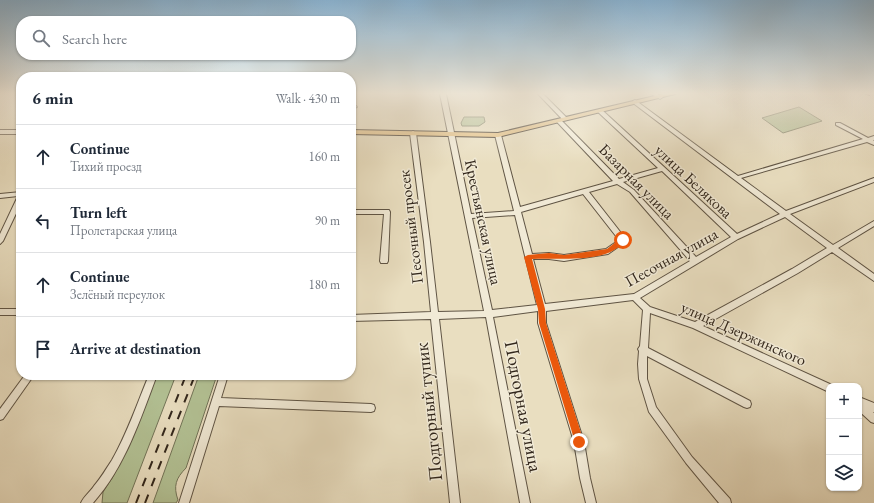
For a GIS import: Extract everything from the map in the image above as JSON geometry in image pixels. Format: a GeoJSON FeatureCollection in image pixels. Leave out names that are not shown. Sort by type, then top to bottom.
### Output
{"type":"FeatureCollection","features":[{"type":"Feature","properties":{"kind":"main road"},"geometry":{"type":"LineString","coordinates":[[356,132],[498,135],[573,117]]}},
{"type":"Feature","properties":{"kind":"street","name":"Крестьянская улица"},"geometry":{"type":"LineString","coordinates":[[448,117],[489,314]]}},
{"type":"Feature","properties":{"kind":"street","name":"Базарная улица"},"geometry":{"type":"LineString","coordinates":[[560,117],[618,182],[632,191],[695,261]]}},
{"type":"Feature","properties":{"kind":"street","name":"улица Белякова"},"geometry":{"type":"LineString","coordinates":[[607,117],[736,237]]}},
{"type":"Feature","properties":{"kind":"street"},"geometry":{"type":"LineString","coordinates":[[656,117],[784,214],[874,278]]}},
{"type":"Feature","properties":{"kind":"street"},"geometry":{"type":"LineString","coordinates":[[838,124],[871,139],[874,143]]}},
{"type":"Feature","properties":{"kind":"street"},"geometry":{"type":"LineString","coordinates":[[0,132],[16,132]]}},
{"type":"Feature","properties":{"kind":"street","name":"Песочный просек"},"geometry":{"type":"LineString","coordinates":[[413,133],[434,317]]}},
{"type":"Feature","properties":{"kind":"street"},"geometry":{"type":"LineString","coordinates":[[498,135],[542,309],[542,323],[579,442],[584,478],[591,503]]}},
{"type":"Feature","properties":{"kind":"street"},"geometry":{"type":"LineString","coordinates":[[736,178],[871,139]]}},
{"type":"Feature","properties":{"kind":"street"},"geometry":{"type":"LineString","coordinates":[[469,216],[518,212],[663,169]]}},
{"type":"Feature","properties":{"kind":"street","name":"Песочная улица"},"geometry":{"type":"LineString","coordinates":[[356,318],[434,317],[489,314],[635,297],[736,237],[784,214],[874,180]]}},
{"type":"Feature","properties":{"kind":"street"},"geometry":{"type":"LineString","coordinates":[[528,257],[549,256],[564,258],[608,251],[623,240],[585,192]]}},
{"type":"Feature","properties":{"kind":"street"},"geometry":{"type":"LineString","coordinates":[[0,196],[16,195]]}},
{"type":"Feature","properties":{"kind":"street"},"geometry":{"type":"LineString","coordinates":[[0,241],[16,206]]}},
{"type":"Feature","properties":{"kind":"street"},"geometry":{"type":"LineString","coordinates":[[356,212],[387,212],[384,261]]}},
{"type":"Feature","properties":{"kind":"street"},"geometry":{"type":"LineString","coordinates":[[696,326],[796,270],[874,223]]}},
{"type":"Feature","properties":{"kind":"street"},"geometry":{"type":"LineString","coordinates":[[635,297],[647,309],[642,349],[643,379],[652,409],[689,460],[726,503]]}},
{"type":"Feature","properties":{"kind":"street","name":"улица Дзержинского"},"geometry":{"type":"LineString","coordinates":[[647,309],[696,326],[826,387]]}},
{"type":"Feature","properties":{"kind":"street"},"geometry":{"type":"LineString","coordinates":[[0,312],[16,312]]}},
{"type":"Feature","properties":{"kind":"street","name":"Подгорная улица"},"geometry":{"type":"LineString","coordinates":[[489,314],[524,503]]}},
{"type":"Feature","properties":{"kind":"street","name":"Подгорный тупик"},"geometry":{"type":"LineString","coordinates":[[434,317],[455,503]]}},
{"type":"Feature","properties":{"kind":"street"},"geometry":{"type":"LineString","coordinates":[[642,349],[748,404]]}},
{"type":"Feature","properties":{"kind":"street"},"geometry":{"type":"LineString","coordinates":[[0,416],[26,380]]}},
{"type":"Feature","properties":{"kind":"street"},"geometry":{"type":"LineString","coordinates":[[86,503],[100,489],[111,473],[151,380]]}},
{"type":"Feature","properties":{"kind":"street"},"geometry":{"type":"LineString","coordinates":[[184,503],[222,380]]}},
{"type":"Feature","properties":{"kind":"street"},"geometry":{"type":"LineString","coordinates":[[215,402],[371,408]]}},
{"type":"Feature","properties":{"kind":"street"},"geometry":{"type":"LineString","coordinates":[[862,403],[874,408]]}},
{"type":"Feature","properties":{"kind":"street"},"geometry":{"type":"LineString","coordinates":[[862,408],[874,419]]}},
{"type":"Feature","properties":{"kind":"green space"},"geometry":{"type":"Polygon","coordinates":[[[464,117],[484,117],[485,122],[479,126],[462,126],[461,123],[464,117]]]}},
{"type":"Feature","properties":{"kind":"green space"},"geometry":{"type":"Polygon","coordinates":[[[816,117],[822,121],[783,133],[762,118],[816,117]]]}},
{"type":"Feature","properties":{"kind":"green space"},"geometry":{"type":"Polygon","coordinates":[[[154,380],[174,380],[127,503],[102,503],[103,492],[114,475],[154,380]]]}},
{"type":"Feature","properties":{"kind":"green space"},"geometry":{"type":"Polygon","coordinates":[[[197,380],[215,380],[186,468],[176,482],[176,495],[178,500],[176,503],[153,503],[197,380]]]}},
{"type":"Feature","properties":{"kind":"railway"},"geometry":{"type":"LineString","coordinates":[[136,503],[184,380]]}},
{"type":"Feature","properties":{"kind":"railway"},"geometry":{"type":"LineString","coordinates":[[145,503],[193,380]]}},
{"type":"Feature","properties":{"kind":"route"},"geometry":{"type":"LineString","coordinates":[[579,442],[542,323],[542,309],[528,257],[549,256],[564,258],[608,251],[623,240]]}}]}
